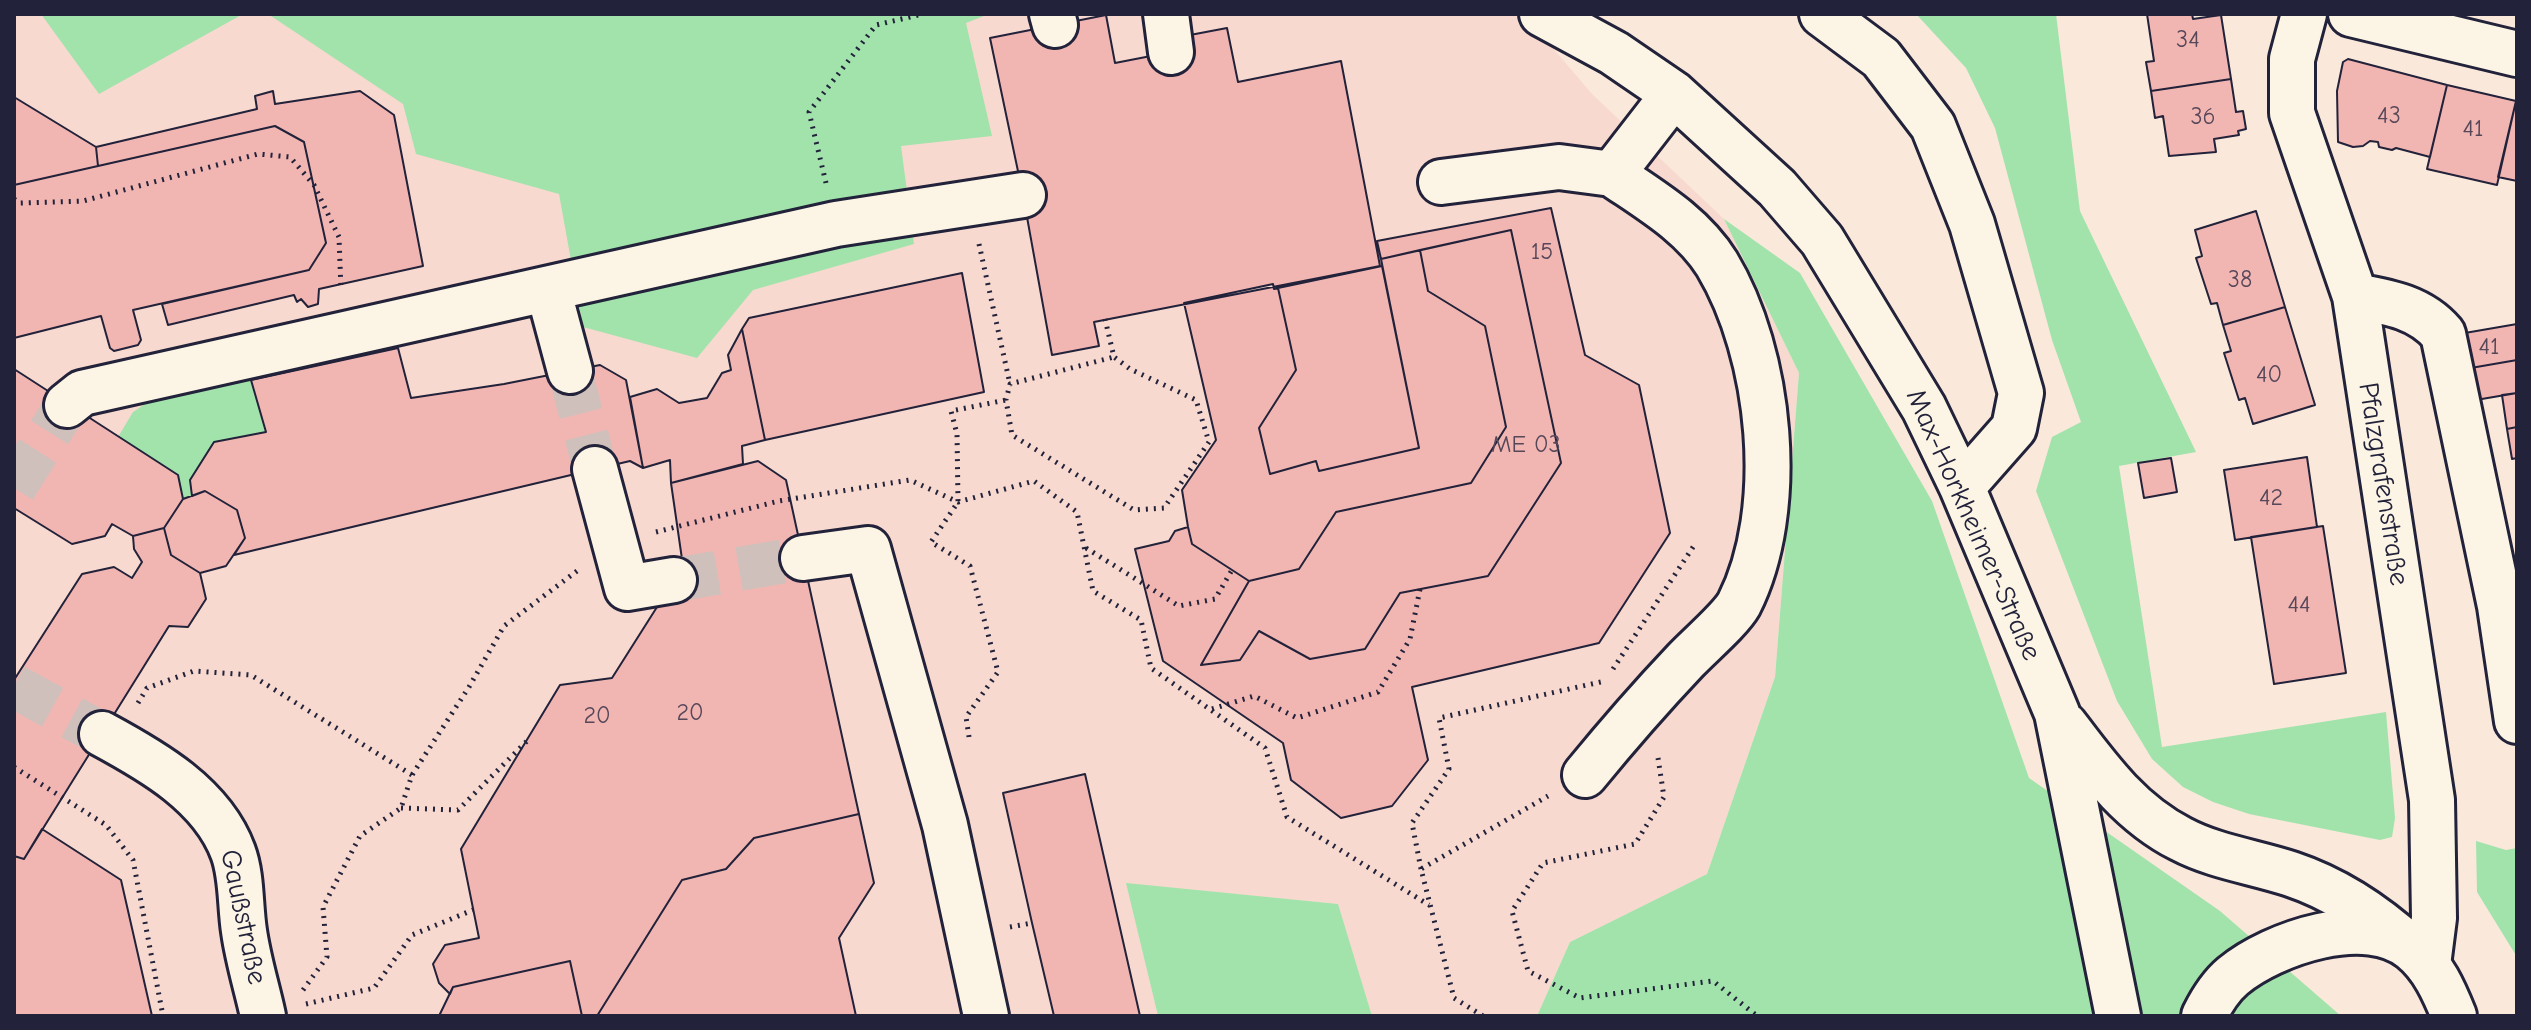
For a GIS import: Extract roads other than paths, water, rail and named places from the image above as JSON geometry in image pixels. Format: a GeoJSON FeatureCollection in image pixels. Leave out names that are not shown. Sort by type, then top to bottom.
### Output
{"type":"FeatureCollection","features":[{"type":"Feature","properties":{"kind":"street","name":"Max-Horkheimer-Straße"},"geometry":{"type":"LineString","coordinates":[[1542,14],[1614,53],[1674,94],[1777,188],[1822,240],[1924,408],[1962,487],[2057,713],[2118,1016]]}},
{"type":"Feature","properties":{"kind":"street"},"geometry":{"type":"LineString","coordinates":[[1822,14],[1881,58],[1933,126],[1976,238],[2021,393],[2014,428],[1962,487]]}},
{"type":"Feature","properties":{"kind":"street","name":"Pfalzgrafenstraße"},"geometry":{"type":"LineString","coordinates":[[2304,14],[2292,59],[2292,113],[2355,296],[2432,800],[2434,918],[2419,956]]}},
{"type":"Feature","properties":{"kind":"street"},"geometry":{"type":"LineString","coordinates":[[2351,14],[2517,54]]}},
{"type":"Feature","properties":{"kind":"street"},"geometry":{"type":"LineString","coordinates":[[1612,174],[1674,94]]}},
{"type":"Feature","properties":{"kind":"street"},"geometry":{"type":"LineString","coordinates":[[1441,182],[1559,167],[1612,174],[1678,218],[1716,263],[1745,325],[1763,400],[1767,479],[1760,546],[1738,606],[1639,709],[1585,775]]}},
{"type":"Feature","properties":{"kind":"street"},"geometry":{"type":"LineString","coordinates":[[67,405],[82,393],[836,224],[1023,195]]}},
{"type":"Feature","properties":{"kind":"street"},"geometry":{"type":"LineString","coordinates":[[548,289],[570,371]]}},
{"type":"Feature","properties":{"kind":"street"},"geometry":{"type":"LineString","coordinates":[[2355,296],[2401,304],[2434,324],[2443,334],[2500,606],[2517,721]]}},
{"type":"Feature","properties":{"kind":"street"},"geometry":{"type":"LineString","coordinates":[[595,469],[627,588],[674,580]]}},
{"type":"Feature","properties":{"kind":"street"},"geometry":{"type":"LineString","coordinates":[[803,558],[868,549],[945,825],[986,1016]]}},
{"type":"Feature","properties":{"kind":"street","name":"Max-Horkheimer-Straße"},"geometry":{"type":"LineString","coordinates":[[2057,713],[2107,782],[2157,825],[2183,840],[2295,875],[2332,892],[2379,920],[2419,956]]}},
{"type":"Feature","properties":{"kind":"street","name":"Gaußstraße"},"geometry":{"type":"LineString","coordinates":[[102,734],[180,783],[214,818],[234,854],[244,934],[284,1010]]}},
{"type":"Feature","properties":{"kind":"street"},"geometry":{"type":"LineString","coordinates":[[2204,1016],[2211,1002],[2232,977],[2285,945],[2329,934],[2366,931],[2419,956],[2439,981],[2454,1016]]}},
{"type":"Feature","properties":{"kind":"tunnel"},"geometry":{"type":"LineString","coordinates":[[570,371],[595,469]]}},
{"type":"Feature","properties":{"kind":"tunnel"},"geometry":{"type":"LineString","coordinates":[[14,488],[67,405]]}},
{"type":"Feature","properties":{"kind":"tunnel"},"geometry":{"type":"LineString","coordinates":[[674,580],[803,558]]}},
{"type":"Feature","properties":{"kind":"tunnel"},"geometry":{"type":"LineString","coordinates":[[14,686],[102,734]]}}]}
